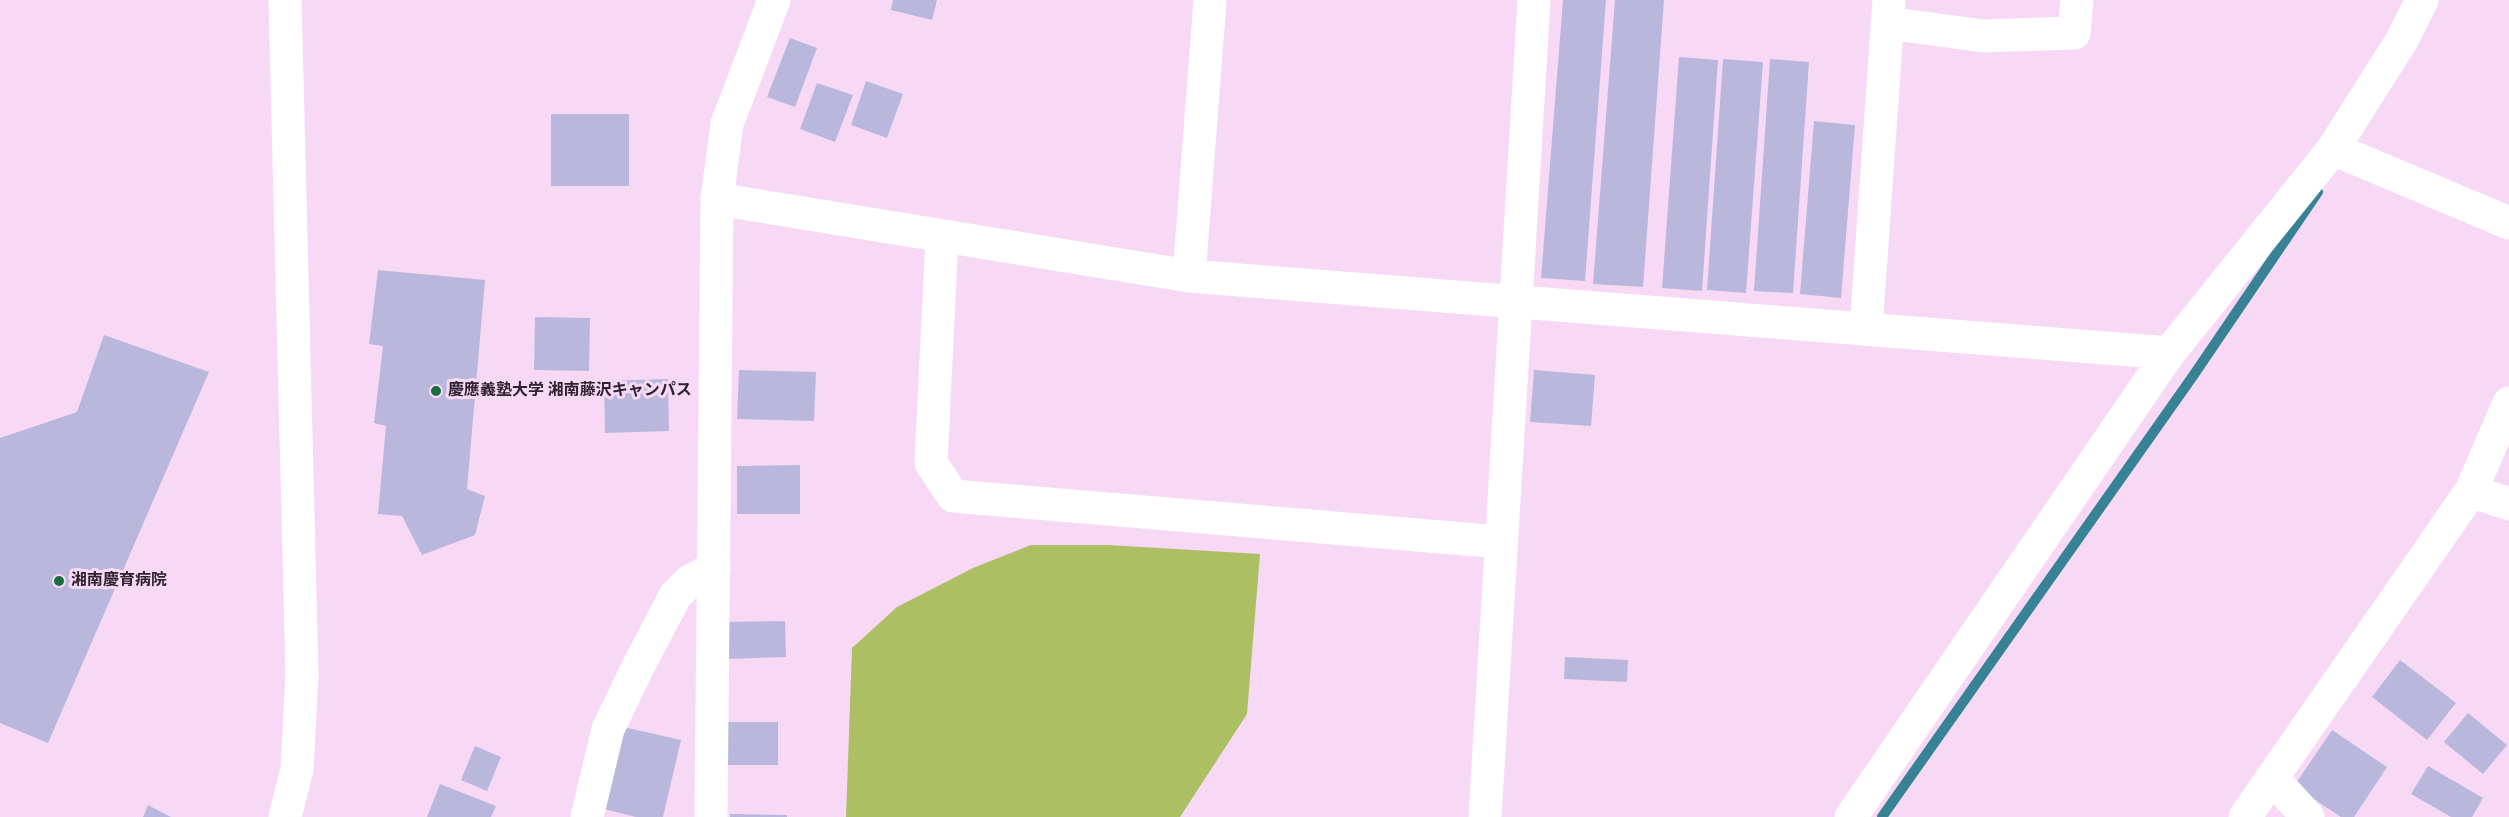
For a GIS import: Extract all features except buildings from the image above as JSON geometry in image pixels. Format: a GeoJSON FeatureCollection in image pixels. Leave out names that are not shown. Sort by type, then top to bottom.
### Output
{"type":"FeatureCollection","features":[{"type":"Feature","properties":{"kind":"street"},"geometry":{"type":"LineString","coordinates":[[285,0],[302,674],[297,769],[285,817]]}},
{"type":"Feature","properties":{"kind":"street"},"geometry":{"type":"LineString","coordinates":[[711,817],[717,199],[727,123],[774,0]]}},
{"type":"Feature","properties":{"kind":"street"},"geometry":{"type":"LineString","coordinates":[[1189,276],[1210,0]]}},
{"type":"Feature","properties":{"kind":"street"},"geometry":{"type":"LineString","coordinates":[[1485,817],[1534,0]]}},
{"type":"Feature","properties":{"kind":"street"},"geometry":{"type":"LineString","coordinates":[[1866,329],[1888,12],[1984,36],[2074,33],[2077,0]]}},
{"type":"Feature","properties":{"kind":"street"},"geometry":{"type":"LineString","coordinates":[[1851,817],[2169,352],[2333,148],[2402,40],[2422,0]]}},
{"type":"Feature","properties":{"kind":"street"},"geometry":{"type":"LineString","coordinates":[[2333,148],[2509,223]]}},
{"type":"Feature","properties":{"kind":"street"},"geometry":{"type":"LineString","coordinates":[[717,199],[1189,276],[2169,352]]}},
{"type":"Feature","properties":{"kind":"street"},"geometry":{"type":"LineString","coordinates":[[942,237],[931,463],[953,496],[1501,542]]}},
{"type":"Feature","properties":{"kind":"street"},"geometry":{"type":"LineString","coordinates":[[2245,817],[2471,491],[2509,403]]}},
{"type":"Feature","properties":{"kind":"street"},"geometry":{"type":"LineString","coordinates":[[2471,491],[2509,504]]}},
{"type":"Feature","properties":{"kind":"street"},"geometry":{"type":"LineString","coordinates":[[587,817],[608,729],[638,667],[675,596],[690,581],[714,568]]}},
{"type":"Feature","properties":{"kind":"street"},"geometry":{"type":"LineString","coordinates":[[2272,778],[2308,817]]}},
{"type":"Feature","properties":{"kind":"green space"},"geometry":{"type":"Polygon","coordinates":[[[1031,545],[1108,545],[1260,554],[1247,714],[1180,817],[846,817],[852,648],[897,607],[973,568],[1031,545]]]}},
{"type":"Feature","properties":{"kind":"waterway"},"geometry":{"type":"LineString","coordinates":[[1882,817],[2193,376],[2318,192]]}},
{"type":"Feature","properties":{"kind":"place","name":"慶應義塾大学 湘南藤沢キャンパス"},"geometry":{"type":"Point","coordinates":[436,391]}},
{"type":"Feature","properties":{"kind":"place","name":"湘南慶育病院"},"geometry":{"type":"Point","coordinates":[59,581]}}]}
